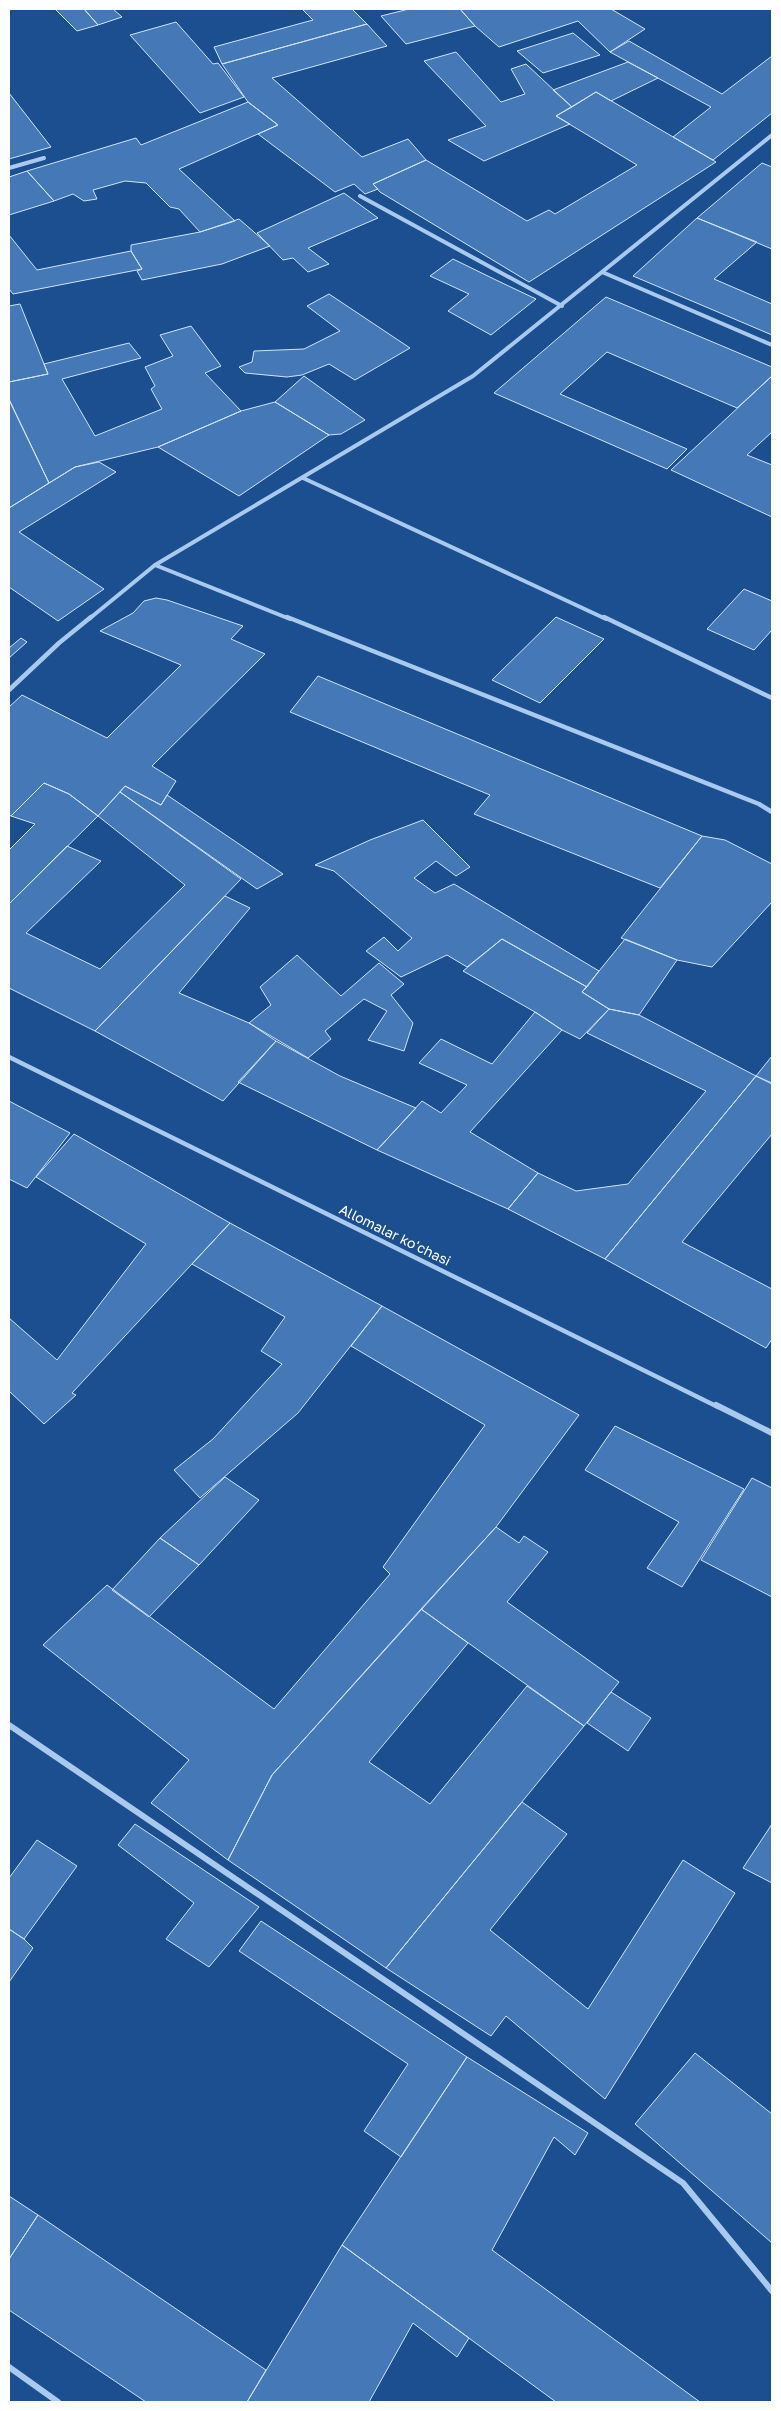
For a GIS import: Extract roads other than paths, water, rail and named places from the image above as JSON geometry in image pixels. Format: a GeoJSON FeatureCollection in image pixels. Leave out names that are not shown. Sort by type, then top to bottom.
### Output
{"type":"FeatureCollection","features":[{"type":"Feature","properties":{"kind":"street"},"geometry":{"type":"LineString","coordinates":[[9,690],[59,643],[156,565],[473,376],[772,135]]}},
{"type":"Feature","properties":{"kind":"street"},"geometry":{"type":"LineString","coordinates":[[9,168],[44,158]]}},
{"type":"Feature","properties":{"kind":"street"},"geometry":{"type":"LineString","coordinates":[[360,196],[562,306]]}},
{"type":"Feature","properties":{"kind":"street"},"geometry":{"type":"LineString","coordinates":[[602,272],[772,345]]}},
{"type":"Feature","properties":{"kind":"street"},"geometry":{"type":"LineString","coordinates":[[302,478],[685,655],[772,698]]}},
{"type":"Feature","properties":{"kind":"street"},"geometry":{"type":"LineString","coordinates":[[156,565],[758,804],[772,812]]}},
{"type":"Feature","properties":{"kind":"street","name":"Allomalar ko'chasi"},"geometry":{"type":"LineString","coordinates":[[9,1057],[772,1433]]}},
{"type":"Feature","properties":{"kind":"street"},"geometry":{"type":"LineString","coordinates":[[9,1725],[683,2183],[772,2291]]}},
{"type":"Feature","properties":{"kind":"street"},"geometry":{"type":"LineString","coordinates":[[9,2367],[58,2402]]}}]}
